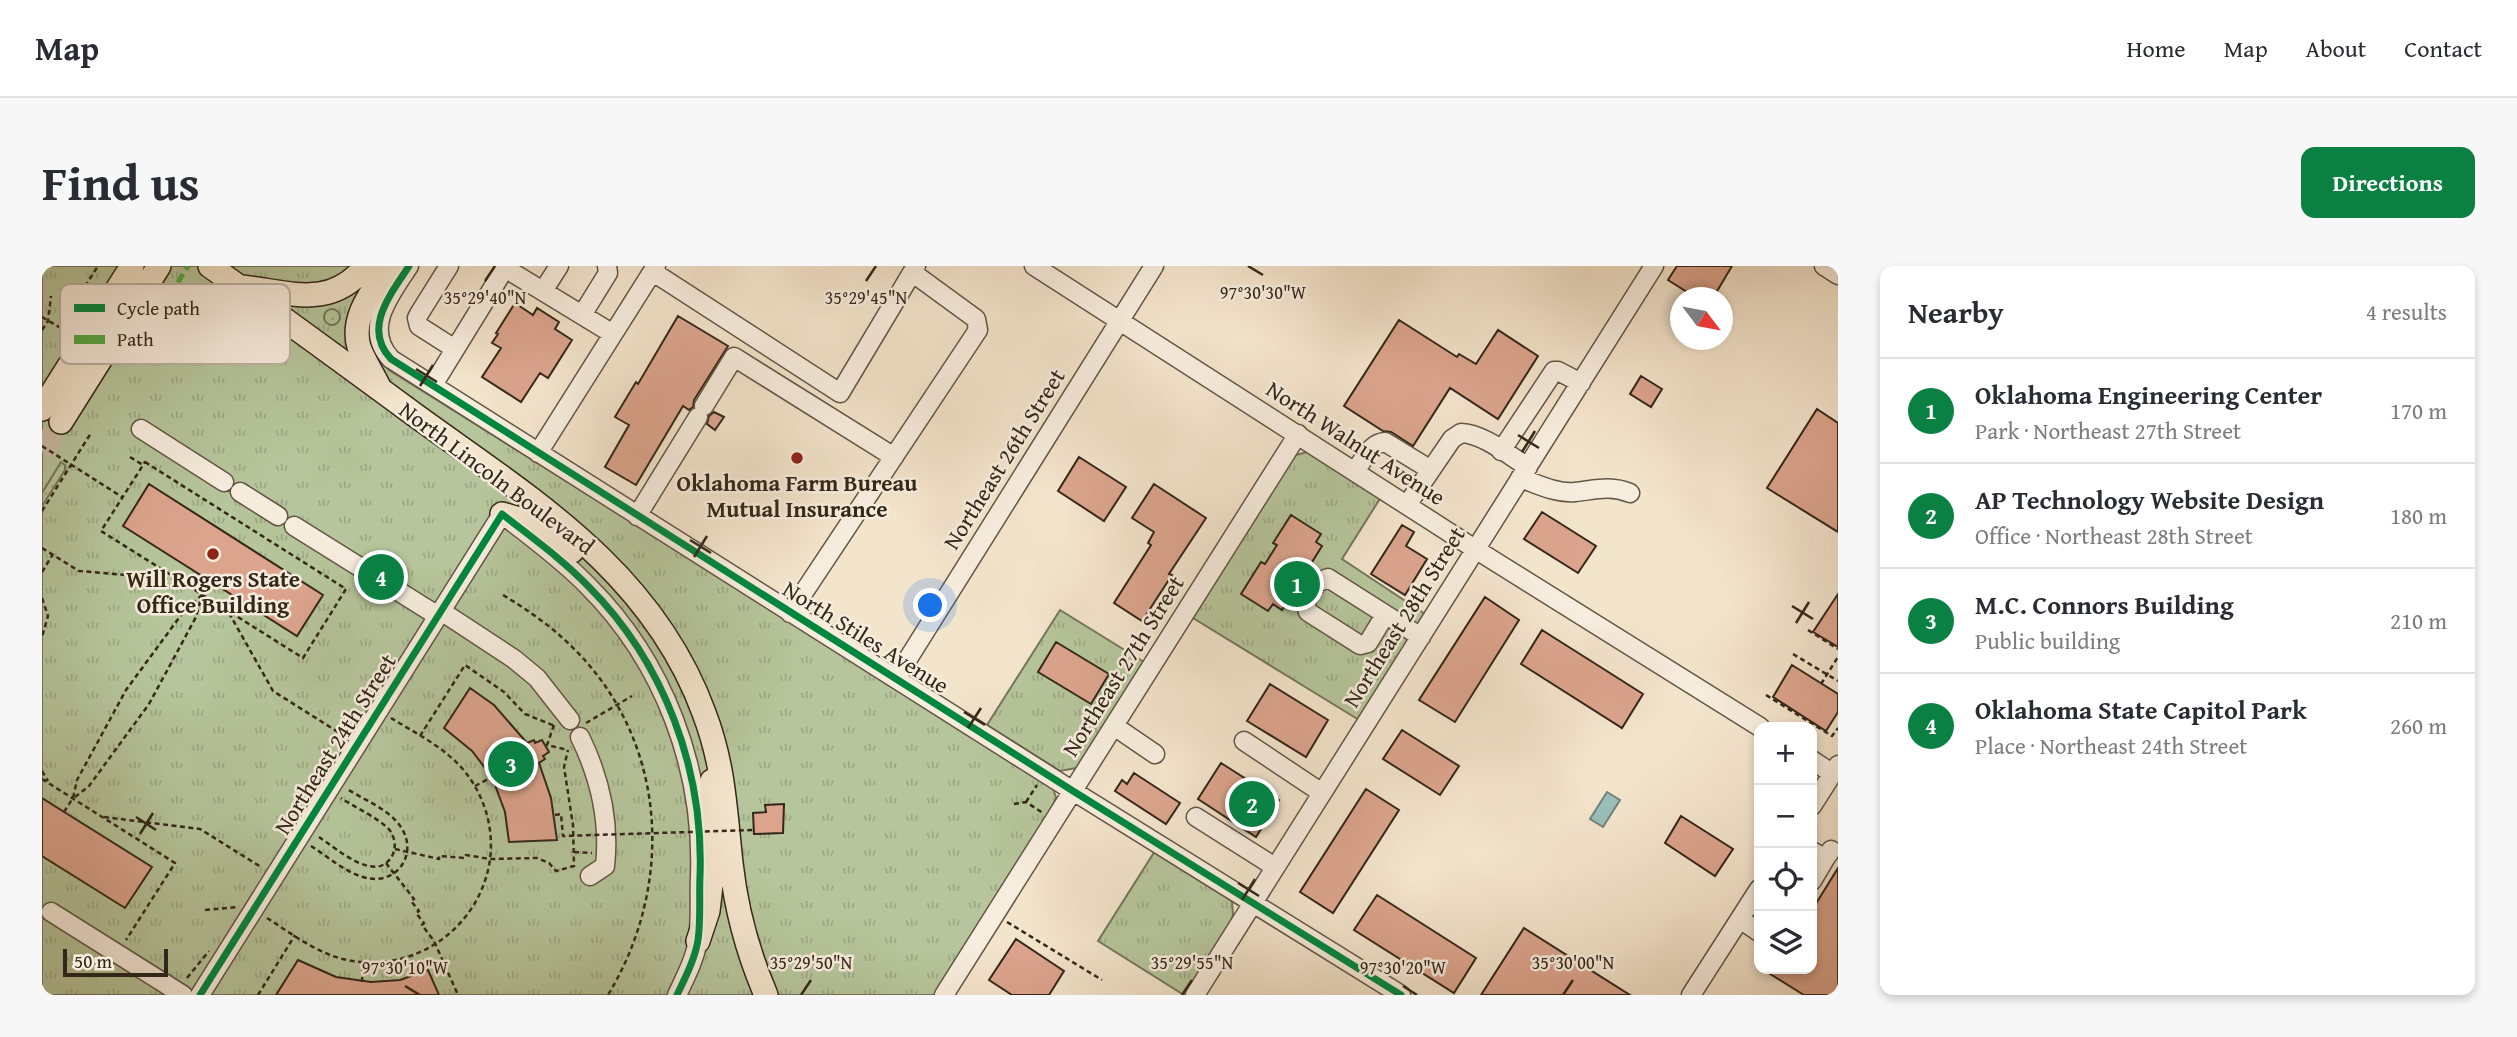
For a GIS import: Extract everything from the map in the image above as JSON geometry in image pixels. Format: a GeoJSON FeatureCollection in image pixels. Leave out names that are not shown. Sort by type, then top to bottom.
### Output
{"type":"FeatureCollection","features":[{"type":"Feature","properties":{"kind":"main road"},"geometry":{"type":"LineString","coordinates":[[122,284],[132,266]]}},
{"type":"Feature","properties":{"kind":"main road"},"geometry":{"type":"LineString","coordinates":[[146,284],[159,266]]}},
{"type":"Feature","properties":{"kind":"main road","name":"North Lincoln Boulevard"},"geometry":{"type":"LineString","coordinates":[[210,266],[236,284]]}},
{"type":"Feature","properties":{"kind":"main road"},"geometry":{"type":"LineString","coordinates":[[290,295],[313,295],[337,290],[348,284],[366,266]]}},
{"type":"Feature","properties":{"kind":"main road"},"geometry":{"type":"LineString","coordinates":[[380,390],[360,348],[358,323],[366,303],[389,266]]}},
{"type":"Feature","properties":{"kind":"main road","name":"North Lincoln Boulevard"},"geometry":{"type":"LineString","coordinates":[[290,324],[535,502],[589,545],[626,582],[656,621],[681,662],[704,711],[717,750],[727,808],[739,914],[766,995]]}},
{"type":"Feature","properties":{"kind":"main road"},"geometry":{"type":"LineString","coordinates":[[51,416],[79,364]]}},
{"type":"Feature","properties":{"kind":"main road"},"geometry":{"type":"LineString","coordinates":[[51,416],[88,364]]}},
{"type":"Feature","properties":{"kind":"main road"},"geometry":{"type":"LineString","coordinates":[[502,514],[530,522],[554,536],[617,594],[656,621]]}},
{"type":"Feature","properties":{"kind":"main road"},"geometry":{"type":"LineString","coordinates":[[698,941],[708,911],[712,877],[712,782],[717,750]]}},
{"type":"Feature","properties":{"kind":"street","name":"North Stiles Avenue"},"geometry":{"type":"LineString","coordinates":[[409,266],[380,315],[379,336],[384,351],[391,359],[790,613],[1401,995]]}},
{"type":"Feature","properties":{"kind":"street"},"geometry":{"type":"LineString","coordinates":[[449,266],[419,314],[417,322],[419,326],[455,349]]}},
{"type":"Feature","properties":{"kind":"street"},"geometry":{"type":"LineString","coordinates":[[543,291],[559,266]]}},
{"type":"Feature","properties":{"kind":"street"},"geometry":{"type":"LineString","coordinates":[[582,314],[608,273],[607,266]]}},
{"type":"Feature","properties":{"kind":"street","name":"North Walnut Avenue"},"geometry":{"type":"LineString","coordinates":[[1034,266],[1475,549],[1754,723]]}},
{"type":"Feature","properties":{"kind":"street","name":"Northeast 26th Street"},"geometry":{"type":"LineString","coordinates":[[896,678],[1154,266]]}},
{"type":"Feature","properties":{"kind":"street","name":"Northeast 28th Street"},"geometry":{"type":"LineString","coordinates":[[1195,995],[1654,266]]}},
{"type":"Feature","properties":{"kind":"street"},"geometry":{"type":"LineString","coordinates":[[1824,266],[1838,275]]}},
{"type":"Feature","properties":{"kind":"street"},"geometry":{"type":"LineString","coordinates":[[433,385],[504,267],[613,334]]}},
{"type":"Feature","properties":{"kind":"street"},"geometry":{"type":"LineString","coordinates":[[538,453],[655,269],[840,393]]}},
{"type":"Feature","properties":{"kind":"street"},"geometry":{"type":"LineString","coordinates":[[790,613],[978,330],[976,319],[915,269],[826,415]]}},
{"type":"Feature","properties":{"kind":"street"},"geometry":{"type":"LineString","coordinates":[[637,516],[734,357],[894,457]]}},
{"type":"Feature","properties":{"kind":"street"},"geometry":{"type":"LineString","coordinates":[[1501,451],[1554,371],[1558,370],[1581,383]]}},
{"type":"Feature","properties":{"kind":"street"},"geometry":{"type":"LineString","coordinates":[[141,429],[224,482]]}},
{"type":"Feature","properties":{"kind":"street"},"geometry":{"type":"LineString","coordinates":[[1407,505],[1452,439],[1461,433],[1474,435],[1501,451],[1542,487],[1573,492],[1594,488],[1619,488],[1630,493]]}},
{"type":"Feature","properties":{"kind":"street","name":"Northeast 27th Street"},"geometry":{"type":"LineString","coordinates":[[944,995],[1298,434]]}},
{"type":"Feature","properties":{"kind":"street"},"geometry":{"type":"LineString","coordinates":[[1355,471],[1377,443],[1385,443],[1431,470]]}},
{"type":"Feature","properties":{"kind":"street"},"geometry":{"type":"LineString","coordinates":[[240,492],[278,516]]}},
{"type":"Feature","properties":{"kind":"street"},"geometry":{"type":"LineString","coordinates":[[502,514],[589,586],[623,626],[656,677],[687,755],[699,818],[701,852],[698,941],[677,995]]}},
{"type":"Feature","properties":{"kind":"street","name":"Northeast 24th Street"},"geometry":{"type":"LineString","coordinates":[[200,995],[502,514]]}},
{"type":"Feature","properties":{"kind":"street"},"geometry":{"type":"LineString","coordinates":[[294,526],[514,659],[537,678],[597,777],[606,825],[605,866],[590,876]]}},
{"type":"Feature","properties":{"kind":"street"},"geometry":{"type":"LineString","coordinates":[[1385,615],[1421,637]]}},
{"type":"Feature","properties":{"kind":"street"},"geometry":{"type":"LineString","coordinates":[[1114,726],[1155,754]]}},
{"type":"Feature","properties":{"kind":"street"},"geometry":{"type":"LineString","coordinates":[[1244,741],[1322,793]]}},
{"type":"Feature","properties":{"kind":"street"},"geometry":{"type":"LineString","coordinates":[[1817,762],[1835,769],[1817,798]]}},
{"type":"Feature","properties":{"kind":"street"},"geometry":{"type":"LineString","coordinates":[[1196,817],[1275,867]]}},
{"type":"Feature","properties":{"kind":"street"},"geometry":{"type":"LineString","coordinates":[[1691,995],[1754,896]]}},
{"type":"Feature","properties":{"kind":"street"},"geometry":{"type":"LineString","coordinates":[[51,912],[183,995]]}},
{"type":"Feature","properties":{"kind":"street"},"geometry":{"type":"LineString","coordinates":[[1740,919],[1754,929]]}},
{"type":"Feature","properties":{"kind":"path"},"geometry":{"type":"LineString","coordinates":[[86,284],[98,266]]}},
{"type":"Feature","properties":{"kind":"path"},"geometry":{"type":"LineString","coordinates":[[42,330],[48,321],[51,296]]}},
{"type":"Feature","properties":{"kind":"path"},"geometry":{"type":"LineString","coordinates":[[42,317],[60,325]]}},
{"type":"Feature","properties":{"kind":"path"},"geometry":{"type":"LineString","coordinates":[[42,511],[91,433]]}},
{"type":"Feature","properties":{"kind":"path"},"geometry":{"type":"LineString","coordinates":[[42,446],[122,497]]}},
{"type":"Feature","properties":{"kind":"path"},"geometry":{"type":"LineString","coordinates":[[130,457],[144,462],[217,506],[346,589],[303,658],[101,531],[144,462]]}},
{"type":"Feature","properties":{"kind":"path"},"geometry":{"type":"LineString","coordinates":[[42,548],[79,571],[177,579]]}},
{"type":"Feature","properties":{"kind":"path"},"geometry":{"type":"LineString","coordinates":[[42,572],[53,554]]}},
{"type":"Feature","properties":{"kind":"path"},"geometry":{"type":"LineString","coordinates":[[64,812],[73,798],[77,780],[126,690],[184,611],[202,595],[211,581]]}},
{"type":"Feature","properties":{"kind":"path"},"geometry":{"type":"LineString","coordinates":[[73,798],[89,786],[149,704],[197,617],[202,595]]}},
{"type":"Feature","properties":{"kind":"path"},"geometry":{"type":"LineString","coordinates":[[42,598],[48,616],[42,637],[48,640]]}},
{"type":"Feature","properties":{"kind":"path"},"geometry":{"type":"LineString","coordinates":[[227,611],[274,691],[358,744]]}},
{"type":"Feature","properties":{"kind":"path"},"geometry":{"type":"LineString","coordinates":[[1808,630],[1838,649]]}},
{"type":"Feature","properties":{"kind":"path"},"geometry":{"type":"LineString","coordinates":[[1793,654],[1838,681]]}},
{"type":"Feature","properties":{"kind":"path"},"geometry":{"type":"LineString","coordinates":[[1821,684],[1838,657]]}},
{"type":"Feature","properties":{"kind":"path"},"geometry":{"type":"LineString","coordinates":[[421,736],[465,665],[504,692],[525,714],[570,732]]}},
{"type":"Feature","properties":{"kind":"path"},"geometry":{"type":"LineString","coordinates":[[1766,695],[1832,736],[1838,728]]}},
{"type":"Feature","properties":{"kind":"path"},"geometry":{"type":"LineString","coordinates":[[570,732],[546,745],[632,696]]}},
{"type":"Feature","properties":{"kind":"path"},"geometry":{"type":"LineString","coordinates":[[263,916],[331,956],[363,962],[402,959],[436,944],[456,929],[472,908],[484,883],[490,859],[489,824],[475,786],[448,753],[388,716]]}},
{"type":"Feature","properties":{"kind":"path"},"geometry":{"type":"LineString","coordinates":[[549,717],[570,732],[572,756]]}},
{"type":"Feature","properties":{"kind":"path"},"geometry":{"type":"LineString","coordinates":[[394,849],[439,859],[439,856],[466,858],[466,855],[490,859],[537,858],[549,863],[556,871],[574,866],[564,767],[570,732]]}},
{"type":"Feature","properties":{"kind":"path"},"geometry":{"type":"LineString","coordinates":[[42,771],[50,784]]}},
{"type":"Feature","properties":{"kind":"path"},"geometry":{"type":"LineString","coordinates":[[1014,804],[1026,802],[1045,773]]}},
{"type":"Feature","properties":{"kind":"path"},"geometry":{"type":"LineString","coordinates":[[475,786],[492,777]]}},
{"type":"Feature","properties":{"kind":"path"},"geometry":{"type":"LineString","coordinates":[[42,779],[175,863],[123,945]]}},
{"type":"Feature","properties":{"kind":"path"},"geometry":{"type":"LineString","coordinates":[[308,845],[364,878],[381,880],[403,864],[408,852],[408,839],[397,822],[344,787]]}},
{"type":"Feature","properties":{"kind":"path"},"geometry":{"type":"LineString","coordinates":[[314,835],[363,865],[375,868],[386,863],[394,849],[394,838],[386,827],[338,797]]}},
{"type":"Feature","properties":{"kind":"path"},"geometry":{"type":"LineString","coordinates":[[555,814],[561,814],[564,836],[753,830]]}},
{"type":"Feature","properties":{"kind":"path"},"geometry":{"type":"LineString","coordinates":[[103,817],[200,829],[274,876]]}},
{"type":"Feature","properties":{"kind":"path"},"geometry":{"type":"LineString","coordinates":[[591,829],[592,841]]}},
{"type":"Feature","properties":{"kind":"path"},"geometry":{"type":"LineString","coordinates":[[574,852],[592,853]]}},
{"type":"Feature","properties":{"kind":"path"},"geometry":{"type":"LineString","coordinates":[[386,863],[414,899],[411,901],[419,911],[416,913],[436,944],[458,995]]}},
{"type":"Feature","properties":{"kind":"path"},"geometry":{"type":"LineString","coordinates":[[995,914],[1102,980]]}},
{"type":"Feature","properties":{"kind":"path"},"geometry":{"type":"LineString","coordinates":[[258,995],[295,935]]}},
{"type":"Feature","properties":{"kind":"path"},"geometry":{"type":"LineString","coordinates":[[362,982],[363,962]]}},
{"type":"Feature","properties":{"kind":"green space"},"geometry":{"type":"Polygon","coordinates":[[[42,266],[400,266],[376,305],[369,331],[370,344],[389,370],[1052,785],[1056,798],[935,995],[42,995],[42,266]]]}},
{"type":"Feature","properties":{"kind":"green space"},"geometry":{"type":"Polygon","coordinates":[[[329,309],[335,309],[340,317],[338,323],[329,325],[324,320],[324,314],[329,309]]]}},
{"type":"Feature","properties":{"kind":"green space"},"geometry":{"type":"Polygon","coordinates":[[[1307,452],[1381,497],[1342,559],[1425,614],[1359,720],[1193,618],[1290,462],[1296,455],[1307,452]]]}},
{"type":"Feature","properties":{"kind":"green space"},"geometry":{"type":"Polygon","coordinates":[[[61,462],[65,465],[65,470],[42,506],[42,493],[61,462]]]}},
{"type":"Feature","properties":{"kind":"green space"},"geometry":{"type":"Polygon","coordinates":[[[1060,610],[1144,662],[1076,768],[1060,771],[987,725],[1060,610]]]}},
{"type":"Feature","properties":{"kind":"green space"},"geometry":{"type":"Polygon","coordinates":[[[1155,851],[1232,901],[1231,921],[1184,995],[1098,941],[1155,851]]]}},
{"type":"Feature","properties":{"kind":"water"},"geometry":{"type":"Polygon","coordinates":[[[1607,792],[1620,800],[1603,827],[1590,819],[1607,792]]]}},
{"type":"Feature","properties":{"kind":"building"},"geometry":{"type":"Polygon","coordinates":[[[1677,266],[1732,266],[1720,287],[1679,287],[1668,280],[1677,266]]]}},
{"type":"Feature","properties":{"kind":"building"},"geometry":{"type":"Polygon","coordinates":[[[515,303],[533,315],[537,308],[559,322],[555,329],[572,340],[548,378],[540,373],[521,402],[482,377],[501,348],[492,343],[515,303]]]}},
{"type":"Feature","properties":{"kind":"building"},"geometry":{"type":"Polygon","coordinates":[[[678,316],[728,346],[694,400],[693,407],[689,410],[683,406],[636,485],[605,467],[629,425],[615,417],[678,316]]]}},
{"type":"Feature","properties":{"kind":"building"},"geometry":{"type":"Polygon","coordinates":[[[1399,320],[1457,357],[1459,354],[1476,364],[1498,330],[1538,356],[1498,419],[1450,388],[1413,446],[1344,406],[1399,320]]]}},
{"type":"Feature","properties":{"kind":"building"},"geometry":{"type":"Polygon","coordinates":[[[1641,376],[1662,389],[1651,407],[1630,394],[1641,376]]]}},
{"type":"Feature","properties":{"kind":"building"},"geometry":{"type":"Polygon","coordinates":[[[1817,409],[1838,423],[1838,532],[1767,488],[1817,409]]]}},
{"type":"Feature","properties":{"kind":"building"},"geometry":{"type":"Polygon","coordinates":[[[714,412],[724,417],[715,430],[707,424],[709,416],[714,412]]]}},
{"type":"Feature","properties":{"kind":"building"},"geometry":{"type":"Polygon","coordinates":[[[1079,457],[1126,487],[1104,521],[1058,491],[1079,457]]]}},
{"type":"Feature","properties":{"kind":"building","name":"Will Rogers State Office Building"},"geometry":{"type":"Polygon","coordinates":[[[149,484],[323,595],[297,636],[123,526],[149,484]]]}},
{"type":"Feature","properties":{"kind":"building"},"geometry":{"type":"Polygon","coordinates":[[[1154,484],[1206,518],[1142,621],[1114,603],[1151,545],[1148,543],[1154,532],[1132,518],[1154,484]]]}},
{"type":"Feature","properties":{"kind":"building"},"geometry":{"type":"Polygon","coordinates":[[[1542,512],[1596,546],[1578,573],[1524,539],[1542,512]]]}},
{"type":"Feature","properties":{"kind":"building"},"geometry":{"type":"Polygon","coordinates":[[[1291,515],[1321,534],[1316,542],[1322,546],[1282,610],[1273,604],[1268,611],[1241,594],[1261,562],[1265,564],[1277,545],[1273,543],[1291,515]]]}},
{"type":"Feature","properties":{"kind":"building"},"geometry":{"type":"Polygon","coordinates":[[[1402,525],[1414,532],[1406,546],[1427,559],[1405,595],[1371,574],[1402,525]]]}},
{"type":"Feature","properties":{"kind":"building"},"geometry":{"type":"Polygon","coordinates":[[[1838,594],[1838,647],[1813,632],[1838,594]]]}},
{"type":"Feature","properties":{"kind":"building"},"geometry":{"type":"Polygon","coordinates":[[[1485,597],[1519,620],[1455,722],[1419,700],[1485,597]]]}},
{"type":"Feature","properties":{"kind":"building"},"geometry":{"type":"Polygon","coordinates":[[[1542,630],[1643,694],[1622,728],[1521,664],[1542,630]]]}},
{"type":"Feature","properties":{"kind":"building"},"geometry":{"type":"Polygon","coordinates":[[[1056,642],[1109,674],[1091,704],[1038,672],[1056,642]]]}},
{"type":"Feature","properties":{"kind":"building"},"geometry":{"type":"Polygon","coordinates":[[[1792,665],[1838,694],[1838,712],[1826,731],[1817,725],[1817,722],[1812,722],[1773,697],[1792,665]]]}},
{"type":"Feature","properties":{"kind":"building"},"geometry":{"type":"Polygon","coordinates":[[[1270,684],[1328,720],[1306,757],[1247,721],[1270,684]]]}},
{"type":"Feature","properties":{"kind":"building"},"geometry":{"type":"Polygon","coordinates":[[[470,688],[494,705],[527,743],[542,740],[549,752],[539,763],[551,798],[557,840],[509,842],[505,812],[492,777],[472,751],[444,728],[470,688]]]}},
{"type":"Feature","properties":{"kind":"building"},"geometry":{"type":"Polygon","coordinates":[[[1402,730],[1459,766],[1440,795],[1383,759],[1402,730]]]}},
{"type":"Feature","properties":{"kind":"building"},"geometry":{"type":"Polygon","coordinates":[[[1221,763],[1279,800],[1256,837],[1198,799],[1221,763]]]}},
{"type":"Feature","properties":{"kind":"building"},"geometry":{"type":"Polygon","coordinates":[[[1134,773],[1180,803],[1166,824],[1115,791],[1122,780],[1127,784],[1134,773]]]}},
{"type":"Feature","properties":{"kind":"building"},"geometry":{"type":"Polygon","coordinates":[[[1366,789],[1399,810],[1333,913],[1300,892],[1366,789]]]}},
{"type":"Feature","properties":{"kind":"building"},"geometry":{"type":"Polygon","coordinates":[[[42,798],[152,867],[125,908],[42,856],[42,798]]]}},
{"type":"Feature","properties":{"kind":"building"},"geometry":{"type":"Polygon","coordinates":[[[784,804],[783,833],[754,834],[753,813],[766,812],[765,805],[784,804]]]}},
{"type":"Feature","properties":{"kind":"building"},"geometry":{"type":"Polygon","coordinates":[[[1681,816],[1733,849],[1715,876],[1665,843],[1681,816]]]}},
{"type":"Feature","properties":{"kind":"building"},"geometry":{"type":"Polygon","coordinates":[[[1838,868],[1838,995],[1804,995],[1770,974],[1817,974],[1817,902],[1838,868]]]}},
{"type":"Feature","properties":{"kind":"building"},"geometry":{"type":"Polygon","coordinates":[[[1377,895],[1476,958],[1454,993],[1354,930],[1377,895]]]}},
{"type":"Feature","properties":{"kind":"building"},"geometry":{"type":"Polygon","coordinates":[[[1524,928],[1630,995],[1481,995],[1524,928]]]}},
{"type":"Feature","properties":{"kind":"building"},"geometry":{"type":"Polygon","coordinates":[[[1016,939],[1064,971],[1049,995],[1012,995],[989,980],[1016,939]]]}},
{"type":"Feature","properties":{"kind":"building"},"geometry":{"type":"Polygon","coordinates":[[[298,960],[336,977],[371,982],[400,980],[428,970],[439,995],[276,995],[298,960]]]}},
{"type":"Feature","properties":{"kind":"tunnel"},"geometry":{"type":"LineString","coordinates":[[42,452],[61,422]]}},
{"type":"Feature","properties":{"kind":"marked path"},"geometry":{"type":"LineString","coordinates":[[177,284],[188,266]]}},
{"type":"Feature","properties":{"kind":"cycle path"},"geometry":{"type":"LineString","coordinates":[[409,266],[382,311],[379,323],[379,335],[391,359],[1073,791],[1401,995]]}},
{"type":"Feature","properties":{"kind":"cycle path"},"geometry":{"type":"LineString","coordinates":[[200,995],[502,514],[568,567],[615,616],[638,648],[674,719],[695,796],[700,876],[698,940],[677,995]]}},
{"type":"Feature","properties":{"kind":"place","name":"Oklahoma Farm Bureau Mutual Insurance"},"geometry":{"type":"Point","coordinates":[797,458]}},
{"type":"Feature","properties":{"kind":"place","name":"Will Rogers State Office Building"},"geometry":{"type":"Point","coordinates":[213,554]}},
{"type":"Feature","properties":{"kind":"place","name":"Oklahoma State Capitol Park"},"geometry":{"type":"Point","coordinates":[381,577]}},
{"type":"Feature","properties":{"kind":"place","name":"Oklahoma Engineering Center"},"geometry":{"type":"Point","coordinates":[1297,584]}},
{"type":"Feature","properties":{"kind":"place","name":"M.C. Connors Building"},"geometry":{"type":"Point","coordinates":[511,764]}},
{"type":"Feature","properties":{"kind":"place","name":"AP Technology Website Design"},"geometry":{"type":"Point","coordinates":[1252,804]}}]}
